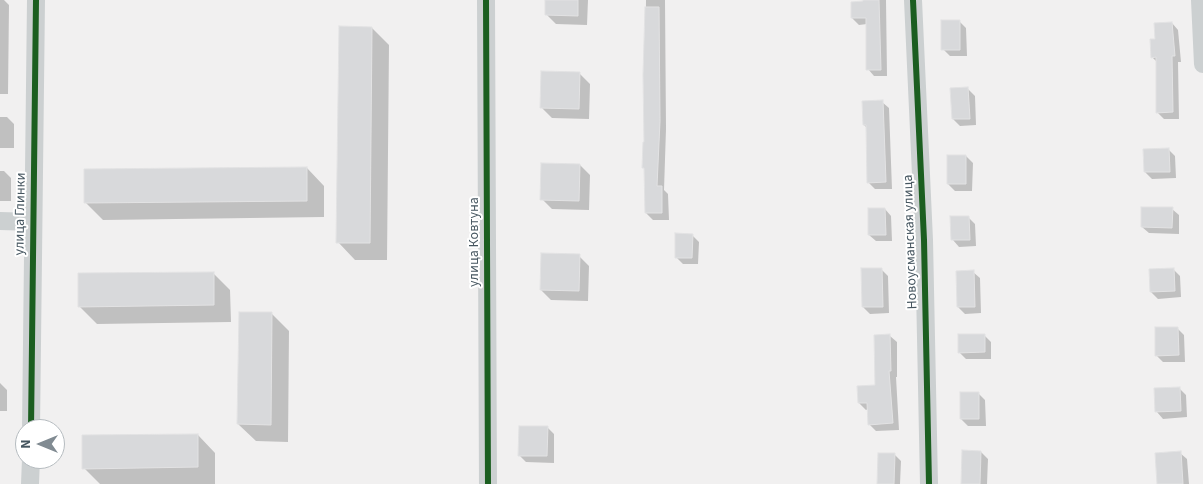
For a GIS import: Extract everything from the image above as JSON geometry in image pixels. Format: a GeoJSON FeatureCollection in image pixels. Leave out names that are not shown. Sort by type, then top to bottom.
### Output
{"type":"FeatureCollection","features":[{"type":"Feature","properties":{"kind":"street","name":"улица Глинки"},"geometry":{"type":"LineString","coordinates":[[31,419],[36,0]]}},
{"type":"Feature","properties":{"kind":"street","name":"улица Ковтуна"},"geometry":{"type":"LineString","coordinates":[[486,0],[488,484]]}},
{"type":"Feature","properties":{"kind":"street","name":"Новоусманская улица"},"geometry":{"type":"LineString","coordinates":[[913,0],[924,240],[930,484]]}},
{"type":"Feature","properties":{"kind":"street"},"geometry":{"type":"LineString","coordinates":[[1200,0],[1203,64]]}},
{"type":"Feature","properties":{"kind":"street","name":"улица Глинки"},"geometry":{"type":"LineString","coordinates":[[0,221],[33,222]]}},
{"type":"Feature","properties":{"kind":"street"},"geometry":{"type":"LineString","coordinates":[[30,484],[31,469]]}},
{"type":"Feature","properties":{"kind":"building"},"geometry":{"type":"Polygon","coordinates":[[[545,0],[578,0],[578,16],[545,15],[545,0]]]}},
{"type":"Feature","properties":{"kind":"building"},"geometry":{"type":"Polygon","coordinates":[[[879,0],[881,70],[866,70],[866,18],[851,18],[851,2],[879,0]]]}},
{"type":"Feature","properties":{"kind":"building"},"geometry":{"type":"Polygon","coordinates":[[[645,7],[659,7],[660,121],[657,186],[662,186],[662,213],[645,213],[644,168],[642,168],[644,142],[645,7]]]}},
{"type":"Feature","properties":{"kind":"building"},"geometry":{"type":"Polygon","coordinates":[[[941,20],[960,20],[960,50],[941,50],[941,20]]]}},
{"type":"Feature","properties":{"kind":"building"},"geometry":{"type":"Polygon","coordinates":[[[1172,22],[1175,56],[1172,56],[1173,112],[1156,113],[1156,57],[1151,58],[1150,39],[1155,39],[1154,23],[1172,22]]]}},
{"type":"Feature","properties":{"kind":"building"},"geometry":{"type":"Polygon","coordinates":[[[339,26],[372,27],[370,243],[336,243],[339,26]]]}},
{"type":"Feature","properties":{"kind":"building"},"geometry":{"type":"Polygon","coordinates":[[[541,71],[580,72],[579,109],[540,108],[541,71]]]}},
{"type":"Feature","properties":{"kind":"building"},"geometry":{"type":"Polygon","coordinates":[[[968,87],[970,119],[952,119],[950,88],[968,87]]]}},
{"type":"Feature","properties":{"kind":"building"},"geometry":{"type":"Polygon","coordinates":[[[883,100],[886,182],[867,183],[866,125],[863,125],[862,101],[883,100]]]}},
{"type":"Feature","properties":{"kind":"building"},"geometry":{"type":"Polygon","coordinates":[[[1169,148],[1170,172],[1144,172],[1143,149],[1169,148]]]}},
{"type":"Feature","properties":{"kind":"building"},"geometry":{"type":"Polygon","coordinates":[[[947,155],[966,155],[966,184],[947,184],[947,155]]]}},
{"type":"Feature","properties":{"kind":"building"},"geometry":{"type":"Polygon","coordinates":[[[541,163],[580,164],[579,201],[540,200],[541,163]]]}},
{"type":"Feature","properties":{"kind":"building"},"geometry":{"type":"Polygon","coordinates":[[[307,167],[307,201],[84,203],[84,169],[307,167]]]}},
{"type":"Feature","properties":{"kind":"building"},"geometry":{"type":"Polygon","coordinates":[[[1141,207],[1173,207],[1172,228],[1141,227],[1141,207]]]}},
{"type":"Feature","properties":{"kind":"building"},"geometry":{"type":"Polygon","coordinates":[[[868,208],[885,208],[886,235],[868,235],[868,208]]]}},
{"type":"Feature","properties":{"kind":"building"},"geometry":{"type":"Polygon","coordinates":[[[950,216],[969,216],[970,240],[951,240],[950,216]]]}},
{"type":"Feature","properties":{"kind":"building"},"geometry":{"type":"Polygon","coordinates":[[[675,233],[693,234],[692,258],[675,258],[675,233]]]}},
{"type":"Feature","properties":{"kind":"building"},"geometry":{"type":"Polygon","coordinates":[[[541,253],[580,254],[579,291],[540,290],[541,253]]]}},
{"type":"Feature","properties":{"kind":"building"},"geometry":{"type":"Polygon","coordinates":[[[861,268],[882,268],[883,307],[862,307],[861,268]]]}},
{"type":"Feature","properties":{"kind":"building"},"geometry":{"type":"Polygon","coordinates":[[[1174,268],[1175,291],[1150,292],[1149,269],[1174,268]]]}},
{"type":"Feature","properties":{"kind":"building"},"geometry":{"type":"Polygon","coordinates":[[[974,270],[975,307],[957,307],[956,271],[974,270]]]}},
{"type":"Feature","properties":{"kind":"building"},"geometry":{"type":"Polygon","coordinates":[[[214,272],[214,305],[78,307],[78,273],[214,272]]]}},
{"type":"Feature","properties":{"kind":"building"},"geometry":{"type":"Polygon","coordinates":[[[239,312],[272,312],[271,425],[237,424],[239,312]]]}},
{"type":"Feature","properties":{"kind":"building"},"geometry":{"type":"Polygon","coordinates":[[[1155,327],[1178,327],[1179,355],[1155,356],[1155,327]]]}},
{"type":"Feature","properties":{"kind":"building"},"geometry":{"type":"Polygon","coordinates":[[[890,334],[891,371],[889,371],[893,423],[868,425],[867,403],[858,403],[857,386],[875,385],[874,335],[890,334]]]}},
{"type":"Feature","properties":{"kind":"building"},"geometry":{"type":"Polygon","coordinates":[[[958,334],[985,334],[985,352],[958,353],[958,334]]]}},
{"type":"Feature","properties":{"kind":"building"},"geometry":{"type":"Polygon","coordinates":[[[1180,387],[1181,411],[1155,412],[1154,388],[1180,387]]]}},
{"type":"Feature","properties":{"kind":"building"},"geometry":{"type":"Polygon","coordinates":[[[960,392],[979,392],[979,419],[960,419],[960,392]]]}},
{"type":"Feature","properties":{"kind":"building"},"geometry":{"type":"Polygon","coordinates":[[[519,426],[548,426],[547,456],[518,456],[519,426]]]}},
{"type":"Feature","properties":{"kind":"building"},"geometry":{"type":"Polygon","coordinates":[[[198,434],[198,467],[82,469],[82,435],[198,434]]]}},
{"type":"Feature","properties":{"kind":"building"},"geometry":{"type":"Polygon","coordinates":[[[962,450],[981,451],[980,484],[961,484],[962,450]]]}},
{"type":"Feature","properties":{"kind":"building"},"geometry":{"type":"Polygon","coordinates":[[[1181,451],[1183,484],[1157,484],[1155,453],[1181,451]]]}},
{"type":"Feature","properties":{"kind":"building"},"geometry":{"type":"Polygon","coordinates":[[[878,453],[895,453],[894,484],[877,484],[878,453]]]}},
{"type":"Feature","properties":{"kind":"cycle path"},"geometry":{"type":"LineString","coordinates":[[31,419],[36,0]]}},
{"type":"Feature","properties":{"kind":"cycle path"},"geometry":{"type":"LineString","coordinates":[[486,0],[488,484]]}},
{"type":"Feature","properties":{"kind":"cycle path"},"geometry":{"type":"LineString","coordinates":[[913,0],[924,240],[929,484]]}}]}
